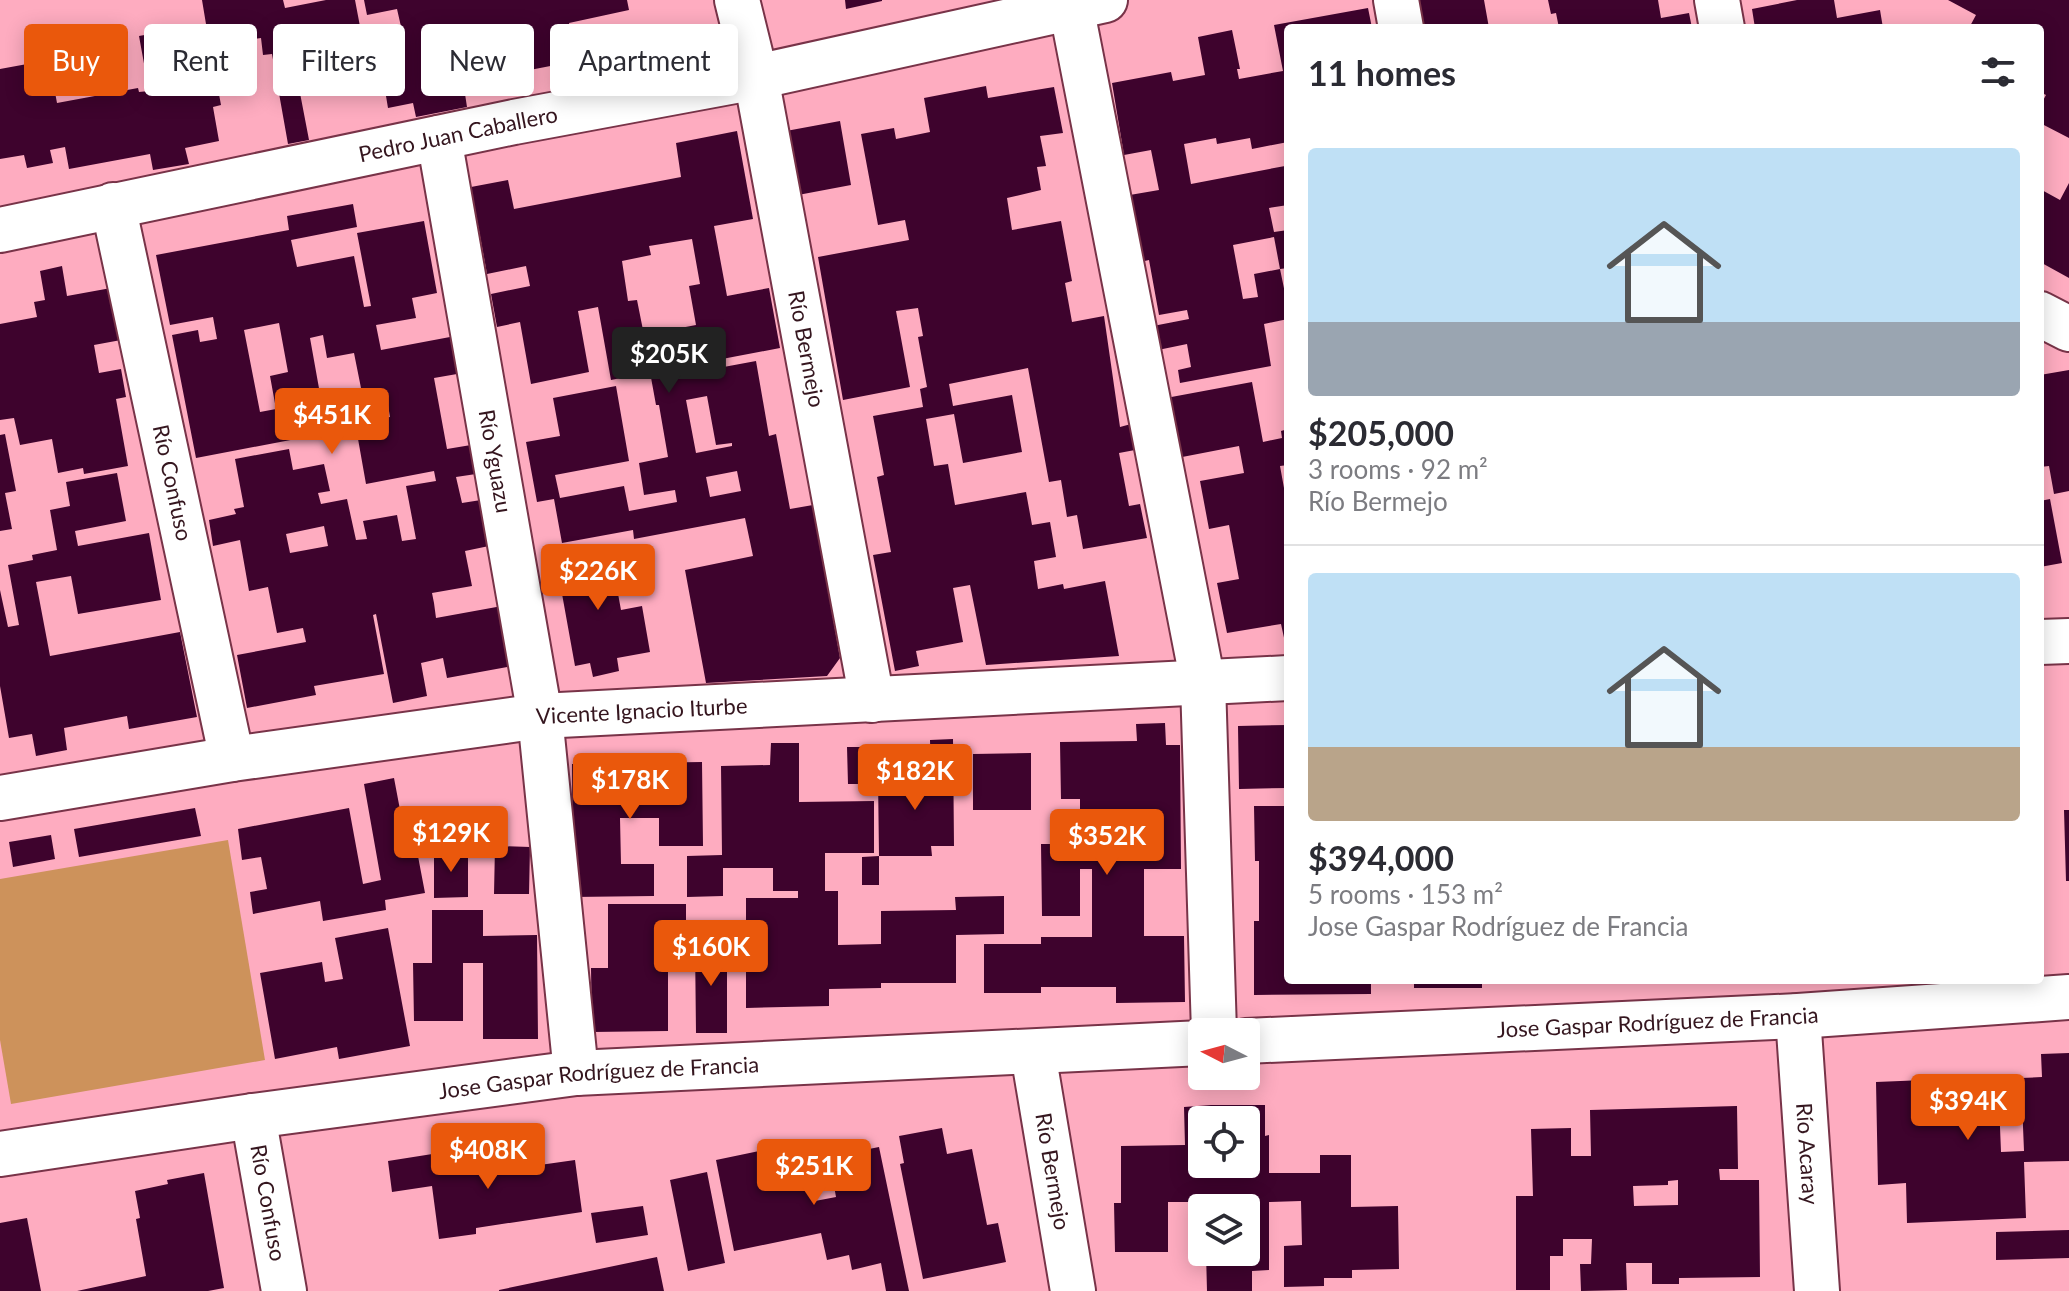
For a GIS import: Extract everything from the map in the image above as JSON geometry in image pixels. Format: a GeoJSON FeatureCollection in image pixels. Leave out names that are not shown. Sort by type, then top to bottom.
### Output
{"type":"FeatureCollection","features":[{"type":"Feature","properties":{"kind":"street","name":"Río Bermejo"},"geometry":{"type":"LineString","coordinates":[[737,0],[756,77],[872,700]]}},
{"type":"Feature","properties":{"kind":"street"},"geometry":{"type":"LineString","coordinates":[[1396,0],[1400,24]]}},
{"type":"Feature","properties":{"kind":"street"},"geometry":{"type":"LineString","coordinates":[[1717,0],[1721,24]]}},
{"type":"Feature","properties":{"kind":"street","name":"Pedro Juan Caballero"},"geometry":{"type":"LineString","coordinates":[[0,230],[439,138],[756,77],[1088,3]]}},
{"type":"Feature","properties":{"kind":"street"},"geometry":{"type":"LineString","coordinates":[[1088,3],[1203,683],[1214,1018]]}},
{"type":"Feature","properties":{"kind":"street","name":"Río Yguazu"},"geometry":{"type":"LineString","coordinates":[[439,138],[540,716],[576,1073]]}},
{"type":"Feature","properties":{"kind":"street","name":"Río Confuso"},"geometry":{"type":"LineString","coordinates":[[113,205],[232,759]]}},
{"type":"Feature","properties":{"kind":"street"},"geometry":{"type":"LineString","coordinates":[[2044,316],[2069,329]]}},
{"type":"Feature","properties":{"kind":"street"},"geometry":{"type":"LineString","coordinates":[[2044,642],[2069,641]]}},
{"type":"Feature","properties":{"kind":"street","name":"Vicente Ignacio Iturbe"},"geometry":{"type":"LineString","coordinates":[[0,798],[232,759],[540,716],[1284,678]]}},
{"type":"Feature","properties":{"kind":"street","name":"Jose Gaspar Rodríguez de Francia"},"geometry":{"type":"LineString","coordinates":[[1260,1040],[1798,1016],[2021,990],[2069,997]]}},
{"type":"Feature","properties":{"kind":"street","name":"Río Acaray"},"geometry":{"type":"LineString","coordinates":[[1798,1016],[1817,1291]]}},
{"type":"Feature","properties":{"kind":"street","name":"Jose Gaspar Rodríguez de Francia"},"geometry":{"type":"LineString","coordinates":[[0,1154],[576,1073],[1188,1044]]}},
{"type":"Feature","properties":{"kind":"street","name":"Río Bermejo"},"geometry":{"type":"LineString","coordinates":[[1033,1053],[1073,1291]]}},
{"type":"Feature","properties":{"kind":"street","name":"Río Confuso"},"geometry":{"type":"LineString","coordinates":[[253,1116],[284,1291]]}},
{"type":"Feature","properties":{"kind":"shaded area"},"geometry":{"type":"Polygon","coordinates":[[[228,840],[265,1060],[11,1104],[0,1040],[0,879],[228,840]]]}},
{"type":"Feature","properties":{"kind":"building"},"geometry":{"type":"Polygon","coordinates":[[[202,0],[283,0],[285,8],[326,0],[355,0],[360,24],[273,24],[273,60],[272,54],[263,55],[261,38],[257,39],[257,24],[206,24],[202,0]]]}},
{"type":"Feature","properties":{"kind":"building"},"geometry":{"type":"Polygon","coordinates":[[[364,0],[627,0],[629,10],[569,24],[550,24],[550,66],[534,69],[534,24],[421,24],[421,96],[465,96],[467,107],[416,117],[413,103],[388,108],[386,96],[405,96],[405,24],[400,24],[397,9],[367,15],[364,0]]]}},
{"type":"Feature","properties":{"kind":"building"},"geometry":{"type":"Polygon","coordinates":[[[845,0],[882,0],[882,1],[846,9],[845,0]]]}},
{"type":"Feature","properties":{"kind":"building"},"geometry":{"type":"Polygon","coordinates":[[[1411,0],[1484,0],[1488,24],[1415,24],[1411,0]]]}},
{"type":"Feature","properties":{"kind":"building"},"geometry":{"type":"Polygon","coordinates":[[[1548,0],[1658,0],[1661,18],[1689,13],[1691,24],[1558,24],[1556,13],[1551,14],[1548,0]]]}},
{"type":"Feature","properties":{"kind":"building"},"geometry":{"type":"Polygon","coordinates":[[[1797,0],[1834,0],[1837,18],[1880,10],[1882,24],[1754,24],[1752,9],[1797,0]]]}},
{"type":"Feature","properties":{"kind":"building"},"geometry":{"type":"Polygon","coordinates":[[[1948,0],[2069,0],[2069,138],[2044,125],[2044,24],[1971,24],[1976,15],[1948,0]]]}},
{"type":"Feature","properties":{"kind":"building"},"geometry":{"type":"Polygon","coordinates":[[[1368,8],[1371,24],[1284,24],[1284,143],[1252,149],[1250,138],[1217,144],[1216,138],[1184,144],[1191,184],[1284,166],[1284,206],[1269,208],[1274,232],[1284,231],[1284,268],[1280,269],[1284,288],[1284,320],[1264,324],[1271,366],[1180,383],[1178,370],[1191,367],[1187,344],[1158,350],[1153,326],[1189,319],[1187,310],[1159,315],[1149,260],[1136,263],[1124,196],[1159,190],[1151,150],[1124,155],[1112,83],[1171,72],[1173,81],[1205,75],[1198,37],[1232,30],[1240,69],[1237,69],[1239,79],[1283,71],[1274,25],[1368,8]],[[1274,237],[1233,245],[1243,299],[1258,297],[1254,274],[1280,269],[1274,237]]]}},
{"type":"Feature","properties":{"kind":"building"},"geometry":{"type":"Polygon","coordinates":[[[144,35],[144,64],[139,36],[144,35]]]}},
{"type":"Feature","properties":{"kind":"building"},"geometry":{"type":"Polygon","coordinates":[[[24,65],[24,96],[56,96],[57,103],[95,96],[128,96],[128,90],[138,88],[139,92],[144,92],[144,96],[219,96],[221,105],[213,107],[219,141],[185,148],[189,164],[153,170],[150,154],[69,169],[65,147],[50,150],[53,163],[27,168],[24,155],[0,159],[0,69],[24,65]]]}},
{"type":"Feature","properties":{"kind":"building"},"geometry":{"type":"Polygon","coordinates":[[[986,86],[988,98],[1054,87],[1063,133],[1040,136],[1046,166],[1037,167],[1041,190],[1007,198],[1012,230],[1061,221],[1072,281],[1065,283],[1072,322],[1104,316],[1120,427],[1131,424],[1135,450],[1119,453],[1129,506],[1140,504],[1147,538],[1083,549],[1077,515],[1067,517],[1061,480],[1049,482],[1028,368],[949,384],[953,406],[1012,395],[1022,452],[963,463],[954,414],[926,419],[934,466],[948,464],[955,505],[1026,492],[1032,525],[1050,522],[1056,557],[1034,561],[1038,589],[1063,584],[1064,589],[1105,581],[1119,656],[986,665],[970,585],[953,588],[963,642],[916,651],[919,666],[895,671],[873,555],[891,552],[877,477],[884,475],[873,416],[923,407],[920,389],[927,387],[918,337],[923,336],[918,308],[896,311],[910,387],[843,400],[818,257],[909,240],[905,220],[878,225],[861,134],[894,128],[896,139],[930,132],[924,98],[986,86]]]}},
{"type":"Feature","properties":{"kind":"building"},"geometry":{"type":"Polygon","coordinates":[[[279,96],[301,96],[309,140],[288,144],[279,96]]]}},
{"type":"Feature","properties":{"kind":"building"},"geometry":{"type":"Polygon","coordinates":[[[840,121],[851,185],[798,195],[786,131],[840,121]]]}},
{"type":"Feature","properties":{"kind":"building"},"geometry":{"type":"Polygon","coordinates":[[[737,131],[753,219],[714,226],[727,296],[769,288],[780,348],[701,363],[702,371],[756,361],[769,436],[776,434],[790,509],[813,505],[840,658],[827,676],[706,683],[685,570],[753,556],[745,518],[634,539],[633,530],[562,543],[554,499],[537,502],[526,442],[560,436],[553,398],[616,386],[629,461],[555,475],[560,498],[624,486],[629,511],[677,502],[675,490],[644,495],[639,463],[668,457],[659,405],[656,405],[650,372],[611,380],[598,307],[578,311],[589,372],[531,384],[520,322],[497,327],[491,294],[530,286],[526,266],[487,274],[471,187],[508,180],[514,209],[681,177],[676,143],[737,131]],[[692,239],[649,246],[651,255],[622,261],[628,301],[637,300],[644,335],[696,325],[689,286],[700,284],[692,239]],[[707,396],[686,400],[696,453],[732,446],[732,443],[716,445],[707,396]],[[737,471],[706,477],[710,497],[741,491],[737,471]]]}},
{"type":"Feature","properties":{"kind":"building"},"geometry":{"type":"Polygon","coordinates":[[[2069,183],[2069,278],[2044,264],[2044,191],[2060,200],[2069,183]]]}},
{"type":"Feature","properties":{"kind":"building"},"geometry":{"type":"Polygon","coordinates":[[[353,204],[357,227],[291,240],[297,267],[354,256],[364,307],[371,306],[357,233],[424,221],[437,293],[412,298],[416,318],[376,325],[381,350],[450,337],[457,374],[434,378],[447,449],[471,445],[476,474],[456,477],[462,503],[481,500],[489,546],[465,551],[472,586],[432,593],[436,618],[502,606],[513,666],[447,678],[443,658],[421,663],[427,696],[393,703],[376,614],[373,615],[384,674],[314,686],[316,695],[247,708],[237,655],[306,642],[303,628],[277,633],[268,587],[249,591],[240,540],[213,546],[209,520],[236,514],[234,509],[244,507],[235,459],[289,449],[293,470],[324,464],[330,491],[318,493],[321,504],[347,499],[356,540],[367,539],[363,521],[397,515],[402,541],[416,539],[406,486],[436,481],[434,471],[366,484],[355,422],[390,417],[387,399],[364,403],[354,353],[327,358],[323,335],[310,338],[327,433],[196,458],[172,335],[198,330],[200,342],[217,339],[213,317],[170,325],[156,255],[289,230],[287,216],[353,204]],[[279,323],[244,330],[260,412],[276,409],[270,376],[288,372],[279,323]],[[324,526],[286,534],[290,553],[328,546],[324,526]]]}},
{"type":"Feature","properties":{"kind":"building"},"geometry":{"type":"Polygon","coordinates":[[[62,266],[67,296],[111,288],[121,340],[94,345],[99,373],[121,369],[126,397],[116,399],[128,466],[84,474],[83,468],[58,473],[52,439],[20,445],[14,418],[0,420],[0,324],[37,317],[34,302],[45,300],[40,271],[62,266]]]}},
{"type":"Feature","properties":{"kind":"building"},"geometry":{"type":"Polygon","coordinates":[[[2069,370],[2069,491],[2054,494],[2049,466],[2044,467],[2044,374],[2069,370]]]}},
{"type":"Feature","properties":{"kind":"building"},"geometry":{"type":"Polygon","coordinates":[[[1252,382],[1263,442],[1282,438],[1281,431],[1284,430],[1284,466],[1280,466],[1284,488],[1284,638],[1281,624],[1227,633],[1217,583],[1239,579],[1229,525],[1209,529],[1200,481],[1244,473],[1239,446],[1177,458],[1166,398],[1252,382]]]}},
{"type":"Feature","properties":{"kind":"building"},"geometry":{"type":"Polygon","coordinates":[[[5,434],[16,491],[5,493],[12,529],[0,531],[0,435],[5,434]]]}},
{"type":"Feature","properties":{"kind":"building"},"geometry":{"type":"Polygon","coordinates":[[[117,473],[126,521],[75,531],[78,546],[149,533],[161,600],[78,614],[71,576],[36,582],[50,656],[180,632],[197,717],[129,729],[127,716],[64,728],[67,750],[36,756],[32,734],[9,738],[0,686],[0,590],[8,627],[19,625],[8,565],[33,560],[32,555],[57,550],[50,510],[70,506],[66,482],[117,473]]]}},
{"type":"Feature","properties":{"kind":"building"},"geometry":{"type":"Polygon","coordinates":[[[2050,499],[2062,563],[2044,566],[2044,500],[2050,499]]]}},
{"type":"Feature","properties":{"kind":"building"},"geometry":{"type":"Polygon","coordinates":[[[609,545],[621,610],[642,606],[650,652],[617,658],[619,671],[593,677],[590,663],[575,666],[555,555],[609,545]]]}},
{"type":"Feature","properties":{"kind":"building"},"geometry":{"type":"Polygon","coordinates":[[[1165,723],[1166,745],[1180,745],[1181,869],[1144,869],[1144,936],[1184,936],[1185,1002],[1116,1003],[1116,987],[1041,987],[1041,993],[984,993],[984,944],[1041,944],[1041,937],[1092,937],[1092,869],[1080,869],[1080,916],[1042,916],[1041,844],[1080,844],[1080,799],[1061,799],[1060,742],[1137,741],[1136,724],[1165,723]]]}},
{"type":"Feature","properties":{"kind":"building"},"geometry":{"type":"Polygon","coordinates":[[[1284,725],[1284,788],[1239,789],[1238,726],[1284,725]]]}},
{"type":"Feature","properties":{"kind":"building"},"geometry":{"type":"Polygon","coordinates":[[[953,739],[954,846],[931,846],[932,856],[879,856],[878,777],[931,776],[930,740],[953,739]]]}},
{"type":"Feature","properties":{"kind":"building"},"geometry":{"type":"Polygon","coordinates":[[[771,743],[799,743],[799,802],[874,801],[874,853],[825,853],[825,891],[838,891],[838,945],[881,944],[881,911],[956,910],[955,897],[1004,896],[1004,934],[956,935],[956,983],[881,983],[881,988],[829,989],[829,1006],[746,1008],[746,898],[798,898],[798,891],[773,891],[773,868],[723,868],[723,896],[687,897],[687,856],[722,855],[721,766],[770,765],[771,743]]]}},
{"type":"Feature","properties":{"kind":"building"},"geometry":{"type":"Polygon","coordinates":[[[847,747],[875,747],[875,784],[848,784],[847,747]]]}},
{"type":"Feature","properties":{"kind":"building"},"geometry":{"type":"Polygon","coordinates":[[[1031,753],[1031,810],[973,810],[973,754],[1031,753]]]}},
{"type":"Feature","properties":{"kind":"building"},"geometry":{"type":"Polygon","coordinates":[[[702,762],[703,846],[659,846],[659,818],[620,818],[621,864],[654,864],[654,896],[573,897],[572,764],[702,762]]]}},
{"type":"Feature","properties":{"kind":"building"},"geometry":{"type":"Polygon","coordinates":[[[394,778],[404,831],[413,830],[425,893],[385,900],[386,910],[323,921],[320,901],[253,914],[250,892],[267,889],[261,857],[242,860],[238,829],[349,808],[363,884],[381,880],[364,784],[394,778]]]}},
{"type":"Feature","properties":{"kind":"building"},"geometry":{"type":"Polygon","coordinates":[[[1254,806],[1284,806],[1284,984],[1371,984],[1371,994],[1254,995],[1254,921],[1259,921],[1259,861],[1255,861],[1254,806]]]}},
{"type":"Feature","properties":{"kind":"building"},"geometry":{"type":"Polygon","coordinates":[[[195,808],[201,836],[79,857],[74,829],[195,808]]]}},
{"type":"Feature","properties":{"kind":"building"},"geometry":{"type":"Polygon","coordinates":[[[2064,810],[2069,810],[2069,881],[2066,881],[2064,810]]]}},
{"type":"Feature","properties":{"kind":"building"},"geometry":{"type":"Polygon","coordinates":[[[51,835],[55,859],[13,867],[9,842],[51,835]]]}},
{"type":"Feature","properties":{"kind":"building"},"geometry":{"type":"Polygon","coordinates":[[[495,846],[530,847],[529,894],[494,894],[495,846]]]}},
{"type":"Feature","properties":{"kind":"building"},"geometry":{"type":"Polygon","coordinates":[[[434,851],[468,852],[468,897],[434,898],[434,851]]]}},
{"type":"Feature","properties":{"kind":"building"},"geometry":{"type":"Polygon","coordinates":[[[879,856],[879,885],[862,885],[862,857],[879,856]]]}},
{"type":"Feature","properties":{"kind":"building"},"geometry":{"type":"Polygon","coordinates":[[[608,904],[686,904],[686,966],[668,967],[668,1031],[592,1032],[591,968],[608,968],[608,904]]]}},
{"type":"Feature","properties":{"kind":"building"},"geometry":{"type":"Polygon","coordinates":[[[432,910],[483,910],[483,936],[537,935],[538,1039],[483,1039],[483,963],[463,963],[463,1021],[414,1021],[413,963],[432,963],[432,910]]]}},
{"type":"Feature","properties":{"kind":"building"},"geometry":{"type":"Polygon","coordinates":[[[388,928],[410,1046],[339,1059],[337,1047],[275,1059],[260,973],[322,962],[325,982],[343,979],[335,938],[388,928]]]}},
{"type":"Feature","properties":{"kind":"building"},"geometry":{"type":"Polygon","coordinates":[[[695,943],[727,943],[727,1033],[696,1033],[695,943]]]}},
{"type":"Feature","properties":{"kind":"building"},"geometry":{"type":"Polygon","coordinates":[[[1414,984],[1482,984],[1482,988],[1414,988],[1414,984]]]}},
{"type":"Feature","properties":{"kind":"building"},"geometry":{"type":"Polygon","coordinates":[[[2069,1053],[2069,1161],[2024,1162],[2026,1218],[1907,1223],[1906,1183],[1878,1185],[1876,1082],[1998,1077],[2001,1152],[2024,1151],[2021,1078],[2042,1077],[2041,1054],[2069,1053]]]}},
{"type":"Feature","properties":{"kind":"building"},"geometry":{"type":"Polygon","coordinates":[[[1265,1105],[1269,1173],[1320,1173],[1320,1155],[1351,1155],[1351,1207],[1398,1206],[1399,1269],[1352,1270],[1352,1278],[1324,1278],[1324,1286],[1284,1287],[1284,1246],[1302,1245],[1301,1201],[1269,1202],[1269,1270],[1252,1271],[1252,1291],[1207,1291],[1206,1266],[1260,1266],[1260,1194],[1188,1194],[1188,1202],[1168,1202],[1168,1252],[1115,1252],[1114,1203],[1121,1203],[1121,1146],[1185,1145],[1184,1107],[1188,1107],[1188,1178],[1260,1178],[1260,1106],[1198,1106],[1265,1105]]]}},
{"type":"Feature","properties":{"kind":"building"},"geometry":{"type":"Polygon","coordinates":[[[1737,1106],[1738,1169],[1719,1169],[1720,1180],[1759,1180],[1760,1277],[1679,1278],[1679,1284],[1652,1284],[1652,1263],[1626,1263],[1627,1290],[1581,1291],[1580,1264],[1591,1264],[1592,1239],[1563,1239],[1563,1256],[1550,1256],[1550,1290],[1516,1290],[1516,1196],[1533,1196],[1531,1129],[1571,1128],[1571,1156],[1591,1156],[1590,1110],[1737,1106]],[[1678,1180],[1668,1181],[1668,1185],[1633,1186],[1634,1206],[1678,1205],[1678,1180]]]}},
{"type":"Feature","properties":{"kind":"building"},"geometry":{"type":"Polygon","coordinates":[[[942,1128],[947,1154],[972,1149],[987,1225],[998,1223],[1006,1262],[923,1279],[900,1164],[904,1163],[899,1136],[942,1128]]]}},
{"type":"Feature","properties":{"kind":"building"},"geometry":{"type":"Polygon","coordinates":[[[802,1142],[815,1201],[836,1197],[829,1157],[879,1147],[909,1291],[886,1291],[881,1263],[852,1270],[849,1255],[827,1260],[821,1233],[734,1251],[716,1160],[802,1142]]]}},
{"type":"Feature","properties":{"kind":"building"},"geometry":{"type":"Polygon","coordinates":[[[464,1149],[468,1175],[575,1160],[582,1212],[476,1228],[476,1234],[439,1239],[432,1186],[392,1192],[388,1161],[464,1149]]]}},
{"type":"Feature","properties":{"kind":"building"},"geometry":{"type":"Polygon","coordinates":[[[707,1172],[725,1263],[688,1271],[670,1180],[707,1172]]]}},
{"type":"Feature","properties":{"kind":"building"},"geometry":{"type":"Polygon","coordinates":[[[204,1173],[224,1288],[208,1291],[77,1291],[146,1276],[136,1219],[140,1218],[135,1191],[168,1184],[167,1180],[204,1173]]]}},
{"type":"Feature","properties":{"kind":"building"},"geometry":{"type":"Polygon","coordinates":[[[643,1206],[648,1235],[596,1243],[591,1213],[643,1206]]]}},
{"type":"Feature","properties":{"kind":"building"},"geometry":{"type":"Polygon","coordinates":[[[27,1218],[41,1291],[0,1291],[0,1223],[27,1218]]]}},
{"type":"Feature","properties":{"kind":"building"},"geometry":{"type":"Polygon","coordinates":[[[2069,1230],[2069,1258],[1996,1260],[1996,1232],[2069,1230]]]}},
{"type":"Feature","properties":{"kind":"building"},"geometry":{"type":"Polygon","coordinates":[[[657,1257],[664,1291],[499,1291],[499,1290],[657,1257]]]}}]}
